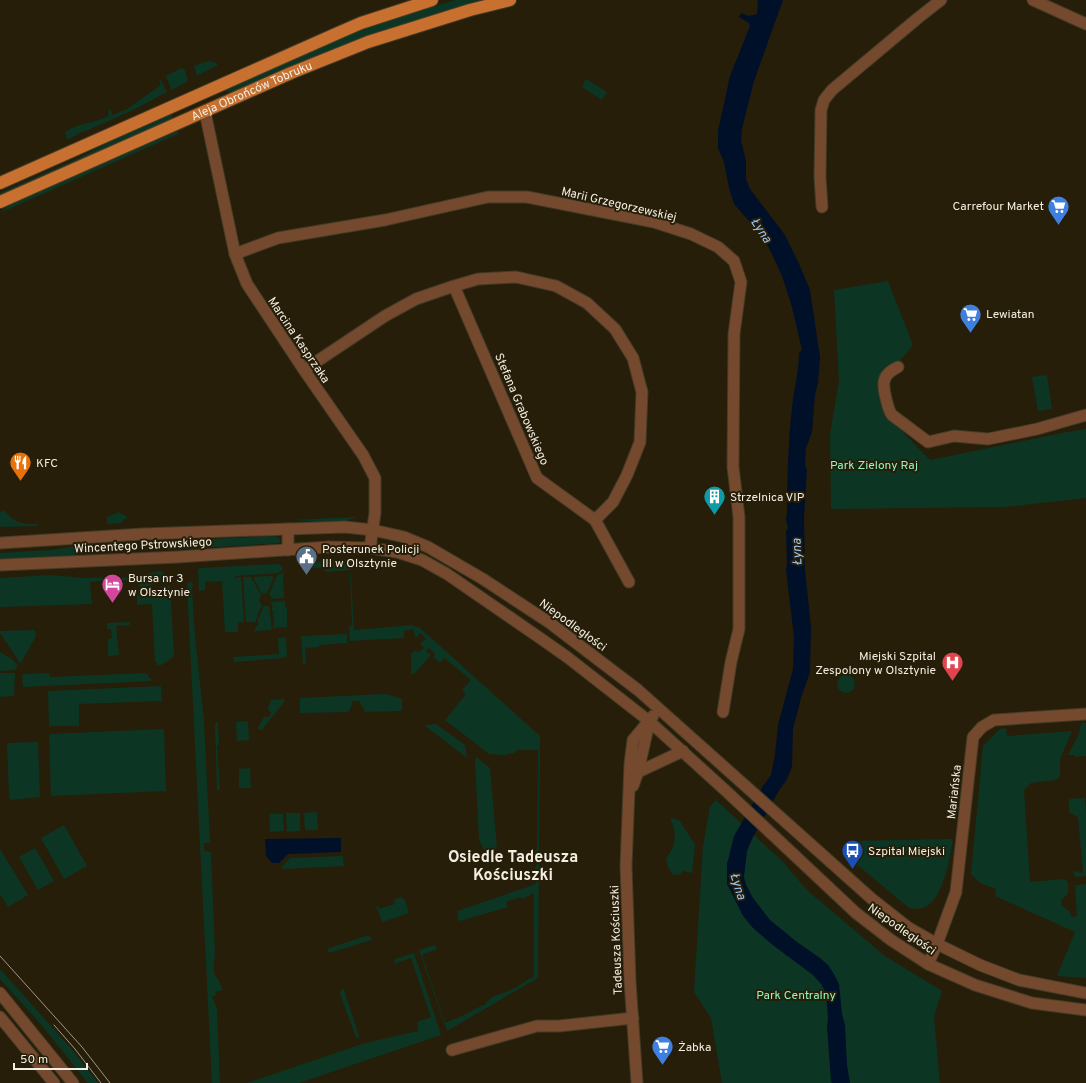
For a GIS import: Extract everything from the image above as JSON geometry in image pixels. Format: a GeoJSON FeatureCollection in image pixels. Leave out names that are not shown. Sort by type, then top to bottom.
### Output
{"type":"FeatureCollection","features":[{"type":"Feature","properties":{"kind":"main road","name":"Aleja Obrońców Tobruku"},"geometry":{"type":"LineString","coordinates":[[0,183],[361,23],[432,0]]}},
{"type":"Feature","properties":{"kind":"main road","name":"Aleja Obrońców Tobruku"},"geometry":{"type":"LineString","coordinates":[[0,202],[291,73],[368,42],[470,10],[510,0]]}},
{"type":"Feature","properties":{"kind":"street"},"geometry":{"type":"LineString","coordinates":[[822,207],[820,177],[822,110],[824,100],[832,90],[941,0]]}},
{"type":"Feature","properties":{"kind":"street"},"geometry":{"type":"LineString","coordinates":[[1033,0],[1086,24]]}},
{"type":"Feature","properties":{"kind":"street","name":"Marcina Kasprzaka"},"geometry":{"type":"LineString","coordinates":[[205,112],[234,254],[246,284],[363,456],[375,478],[375,513],[370,548]]}},
{"type":"Feature","properties":{"kind":"street","name":"Marii Grzegorzewskiej"},"geometry":{"type":"LineString","coordinates":[[234,254],[278,238],[385,220],[488,197],[527,197],[654,222],[691,234],[718,247],[734,261],[741,282],[734,334],[733,467],[739,517],[739,629],[723,712]]}},
{"type":"Feature","properties":{"kind":"street"},"geometry":{"type":"LineString","coordinates":[[304,370],[385,316],[416,299],[454,286],[478,278],[516,277],[556,286],[587,303],[615,329],[633,358],[642,392],[640,442],[627,475],[613,502],[595,520]]}},
{"type":"Feature","properties":{"kind":"street","name":"Stefana Grabowskiego"},"geometry":{"type":"LineString","coordinates":[[454,286],[537,478],[595,520],[629,582]]}},
{"type":"Feature","properties":{"kind":"street"},"geometry":{"type":"LineString","coordinates":[[898,367],[889,372],[884,382],[888,410],[892,416],[928,442],[954,436],[988,439],[1037,429],[1086,415]]}},
{"type":"Feature","properties":{"kind":"street","name":"Wincentego Pstrowskiego"},"geometry":{"type":"LineString","coordinates":[[2,542],[142,534],[345,527],[373,530]]}},
{"type":"Feature","properties":{"kind":"street"},"geometry":{"type":"LineString","coordinates":[[288,529],[288,550]]}},
{"type":"Feature","properties":{"kind":"street","name":"Niepodległości"},"geometry":{"type":"LineString","coordinates":[[373,530],[404,537],[428,547],[483,579],[550,623],[638,690],[872,900],[909,928],[937,944],[980,965],[1019,980],[1086,993]]}},
{"type":"Feature","properties":{"kind":"street","name":"Wincentego Pstrowskiego"},"geometry":{"type":"LineString","coordinates":[[0,565],[178,557],[329,547],[370,548]]}},
{"type":"Feature","properties":{"kind":"street"},"geometry":{"type":"LineString","coordinates":[[370,548],[397,552],[422,560],[446,574],[567,657],[649,721],[683,751],[638,772]]}},
{"type":"Feature","properties":{"kind":"street","name":"Tadeusza Kościuszki"},"geometry":{"type":"LineString","coordinates":[[637,1083],[632,1018],[626,866],[630,796],[630,764],[633,740],[659,709]]}},
{"type":"Feature","properties":{"kind":"street","name":"Mariańska"},"geometry":{"type":"LineString","coordinates":[[928,964],[956,892],[973,737],[982,727],[994,720],[1086,714]]}},
{"type":"Feature","properties":{"kind":"street","name":"Tadeusza Kościuszki"},"geometry":{"type":"LineString","coordinates":[[630,796],[638,772],[649,721]]}},
{"type":"Feature","properties":{"kind":"street","name":"Niepodległości"},"geometry":{"type":"LineString","coordinates":[[683,751],[856,913],[891,940],[928,964],[975,985],[1032,1003],[1086,1010]]}},
{"type":"Feature","properties":{"kind":"street"},"geometry":{"type":"LineString","coordinates":[[0,993],[73,1083]]}},
{"type":"Feature","properties":{"kind":"street"},"geometry":{"type":"LineString","coordinates":[[0,1017],[54,1083]]}},
{"type":"Feature","properties":{"kind":"street"},"geometry":{"type":"LineString","coordinates":[[452,1050],[537,1026],[559,1026],[632,1018]]}},
{"type":"Feature","properties":{"kind":"green space"},"geometry":{"type":"Polygon","coordinates":[[[455,0],[485,0],[390,29],[238,91],[222,91],[313,50],[378,24],[455,0]]]}},
{"type":"Feature","properties":{"kind":"green space"},"geometry":{"type":"Polygon","coordinates":[[[208,61],[214,62],[218,65],[197,76],[194,66],[208,61]]]}},
{"type":"Feature","properties":{"kind":"green space"},"geometry":{"type":"Polygon","coordinates":[[[181,68],[185,70],[188,81],[172,90],[166,76],[181,68]]]}},
{"type":"Feature","properties":{"kind":"green space"},"geometry":{"type":"Polygon","coordinates":[[[586,79],[607,92],[602,100],[582,87],[586,79]]]}},
{"type":"Feature","properties":{"kind":"green space"},"geometry":{"type":"Polygon","coordinates":[[[161,80],[167,92],[133,110],[81,132],[67,140],[65,132],[75,127],[109,116],[108,111],[111,109],[112,115],[127,109],[161,85],[159,81],[161,80]]]}},
{"type":"Feature","properties":{"kind":"green space"},"geometry":{"type":"Polygon","coordinates":[[[170,112],[173,119],[0,195],[0,193],[77,159],[170,112]]]}},
{"type":"Feature","properties":{"kind":"green space"},"geometry":{"type":"Polygon","coordinates":[[[178,131],[178,134],[0,213],[8,206],[22,199],[178,131]]]}},
{"type":"Feature","properties":{"kind":"green space","name":"Park Zielony Raj"},"geometry":{"type":"Polygon","coordinates":[[[888,281],[913,345],[879,386],[890,419],[930,460],[1086,429],[1086,498],[1004,507],[831,509],[830,435],[839,381],[834,290],[888,281]]]}},
{"type":"Feature","properties":{"kind":"green space"},"geometry":{"type":"Polygon","coordinates":[[[1047,375],[1052,409],[1038,411],[1032,377],[1047,375]]]}},
{"type":"Feature","properties":{"kind":"green space"},"geometry":{"type":"Polygon","coordinates":[[[4,510],[12,518],[19,522],[37,524],[38,526],[2,527],[0,525],[0,512],[4,510]]]}},
{"type":"Feature","properties":{"kind":"green space"},"geometry":{"type":"Polygon","coordinates":[[[119,512],[126,516],[127,519],[124,519],[121,523],[107,524],[107,517],[119,512]]]}},
{"type":"Feature","properties":{"kind":"green space"},"geometry":{"type":"Polygon","coordinates":[[[357,517],[346,521],[331,522],[291,520],[357,517]]]}},
{"type":"Feature","properties":{"kind":"green space"},"geometry":{"type":"Polygon","coordinates":[[[275,536],[279,538],[279,543],[168,550],[167,541],[275,536]]]}},
{"type":"Feature","properties":{"kind":"green space"},"geometry":{"type":"Polygon","coordinates":[[[136,542],[137,544],[133,547],[93,550],[76,555],[0,559],[0,553],[51,550],[82,545],[136,542]]]}},
{"type":"Feature","properties":{"kind":"green space"},"geometry":{"type":"Polygon","coordinates":[[[350,561],[351,570],[325,572],[324,567],[309,569],[311,562],[350,561]]]}},
{"type":"Feature","properties":{"kind":"green space"},"geometry":{"type":"Polygon","coordinates":[[[277,564],[281,566],[283,570],[278,573],[235,576],[236,578],[241,577],[244,622],[238,623],[238,632],[225,632],[222,581],[205,582],[205,590],[199,591],[198,570],[200,568],[277,564]]]}},
{"type":"Feature","properties":{"kind":"green space"},"geometry":{"type":"Polygon","coordinates":[[[160,571],[165,573],[163,580],[144,588],[140,588],[139,581],[114,580],[90,582],[92,604],[0,607],[0,578],[51,575],[83,578],[130,577],[160,571]]]}},
{"type":"Feature","properties":{"kind":"green space"},"geometry":{"type":"Polygon","coordinates":[[[284,572],[284,598],[272,599],[269,594],[277,576],[284,572]]]}},
{"type":"Feature","properties":{"kind":"green space"},"geometry":{"type":"Polygon","coordinates":[[[350,574],[354,630],[412,625],[420,628],[540,736],[539,852],[532,854],[537,849],[538,750],[517,750],[514,753],[504,755],[489,754],[445,720],[466,694],[462,690],[471,680],[444,658],[440,663],[433,657],[435,654],[429,648],[426,651],[431,655],[416,672],[411,675],[411,654],[414,651],[419,652],[424,648],[420,644],[426,639],[421,633],[415,638],[414,629],[404,631],[404,638],[350,641],[349,626],[352,626],[350,574]]]}},
{"type":"Feature","properties":{"kind":"green space"},"geometry":{"type":"Polygon","coordinates":[[[243,577],[251,577],[261,595],[259,601],[262,606],[254,624],[254,622],[246,622],[243,577]]]}},
{"type":"Feature","properties":{"kind":"green space"},"geometry":{"type":"Polygon","coordinates":[[[253,577],[274,577],[267,593],[262,594],[253,577]]]}},
{"type":"Feature","properties":{"kind":"green space"},"geometry":{"type":"Polygon","coordinates":[[[191,582],[193,584],[192,590],[195,636],[204,720],[210,843],[204,843],[204,851],[211,852],[215,952],[214,970],[222,990],[215,992],[216,995],[212,996],[217,1009],[220,1083],[212,1083],[187,586],[188,583],[191,582]]]}},
{"type":"Feature","properties":{"kind":"green space"},"geometry":{"type":"Polygon","coordinates":[[[163,586],[170,586],[174,655],[171,659],[161,665],[158,665],[155,661],[152,604],[137,605],[137,595],[154,591],[163,586]]]}},
{"type":"Feature","properties":{"kind":"green space"},"geometry":{"type":"Polygon","coordinates":[[[285,601],[285,607],[287,607],[287,627],[273,628],[274,617],[272,614],[274,614],[272,611],[273,608],[271,602],[285,601]]]}},
{"type":"Feature","properties":{"kind":"green space"},"geometry":{"type":"Polygon","coordinates":[[[264,606],[269,606],[272,630],[254,631],[256,626],[258,626],[259,623],[257,622],[264,606]]]}},
{"type":"Feature","properties":{"kind":"green space"},"geometry":{"type":"Polygon","coordinates":[[[130,622],[130,625],[116,626],[119,655],[108,656],[108,639],[112,638],[111,629],[107,629],[107,623],[130,622]]]}},
{"type":"Feature","properties":{"kind":"green space"},"geometry":{"type":"Polygon","coordinates":[[[35,630],[36,636],[20,663],[0,631],[35,630]]]}},
{"type":"Feature","properties":{"kind":"green space"},"geometry":{"type":"Polygon","coordinates":[[[347,634],[347,643],[319,645],[319,647],[305,648],[306,663],[303,664],[301,636],[347,634]]]}},
{"type":"Feature","properties":{"kind":"green space"},"geometry":{"type":"Polygon","coordinates":[[[286,637],[287,656],[283,658],[234,662],[233,657],[279,654],[278,638],[286,637]]]}},
{"type":"Feature","properties":{"kind":"green space"},"geometry":{"type":"Polygon","coordinates":[[[0,652],[12,659],[18,666],[15,670],[0,671],[0,652]]]}},
{"type":"Feature","properties":{"kind":"green space"},"geometry":{"type":"Polygon","coordinates":[[[0,673],[15,673],[14,696],[0,697],[0,673]]]}},
{"type":"Feature","properties":{"kind":"green space"},"geometry":{"type":"Polygon","coordinates":[[[49,673],[50,677],[146,673],[152,681],[23,687],[22,676],[24,674],[49,673]]]}},
{"type":"Feature","properties":{"kind":"green space"},"geometry":{"type":"Polygon","coordinates":[[[846,675],[852,678],[855,684],[852,690],[846,693],[840,690],[837,684],[840,678],[846,675]]]}},
{"type":"Feature","properties":{"kind":"green space"},"geometry":{"type":"Polygon","coordinates":[[[161,686],[162,701],[79,704],[79,726],[49,726],[48,691],[161,686]]]}},
{"type":"Feature","properties":{"kind":"green space"},"geometry":{"type":"Polygon","coordinates":[[[386,694],[402,699],[402,711],[365,712],[359,701],[352,701],[348,712],[300,713],[300,698],[386,694]]]}},
{"type":"Feature","properties":{"kind":"green space"},"geometry":{"type":"Polygon","coordinates":[[[285,699],[262,730],[259,730],[258,728],[264,717],[269,717],[271,713],[268,709],[271,700],[285,699]]]}},
{"type":"Feature","properties":{"kind":"green space"},"geometry":{"type":"Polygon","coordinates":[[[248,721],[249,740],[237,741],[236,722],[248,721]]]}},
{"type":"Feature","properties":{"kind":"green space"},"geometry":{"type":"Polygon","coordinates":[[[218,722],[219,745],[217,745],[220,790],[217,790],[215,723],[218,722]]]}},
{"type":"Feature","properties":{"kind":"green space"},"geometry":{"type":"Polygon","coordinates":[[[1081,723],[1086,723],[1086,756],[1075,757],[1075,755],[1068,755],[1079,734],[1081,723]]]}},
{"type":"Feature","properties":{"kind":"green space"},"geometry":{"type":"Polygon","coordinates":[[[436,724],[465,745],[467,758],[424,725],[436,724]]]}},
{"type":"Feature","properties":{"kind":"green space"},"geometry":{"type":"Polygon","coordinates":[[[1006,728],[1007,736],[1072,731],[1060,759],[1060,776],[1056,780],[1031,783],[1024,790],[1030,882],[1064,879],[1068,882],[1068,894],[1061,900],[1062,906],[1069,911],[1072,917],[1077,916],[1075,886],[1086,884],[1086,978],[1057,976],[1075,932],[995,896],[996,889],[980,883],[971,874],[983,746],[1000,729],[1006,728]]]}},
{"type":"Feature","properties":{"kind":"green space"},"geometry":{"type":"Polygon","coordinates":[[[164,729],[166,791],[51,796],[49,734],[164,729]]]}},
{"type":"Feature","properties":{"kind":"green space"},"geometry":{"type":"Polygon","coordinates":[[[38,742],[40,797],[11,800],[9,797],[7,743],[38,742]]]}},
{"type":"Feature","properties":{"kind":"green space"},"geometry":{"type":"Polygon","coordinates":[[[476,757],[490,768],[497,848],[488,852],[484,850],[479,840],[476,757]]]}},
{"type":"Feature","properties":{"kind":"green space"},"geometry":{"type":"Polygon","coordinates":[[[250,768],[251,788],[239,788],[239,769],[250,768]]]}},
{"type":"Feature","properties":{"kind":"green space"},"geometry":{"type":"Polygon","coordinates":[[[1085,798],[1086,876],[1075,877],[1073,871],[1083,873],[1078,817],[1069,812],[1069,801],[1070,799],[1085,798]]]}},
{"type":"Feature","properties":{"kind":"green space","name":"Park Centralny"},"geometry":{"type":"Polygon","coordinates":[[[716,800],[781,860],[808,891],[885,956],[942,991],[934,1017],[940,1083],[722,1083],[711,1018],[694,992],[703,846],[710,807],[716,800]]]}},
{"type":"Feature","properties":{"kind":"green space"},"geometry":{"type":"Polygon","coordinates":[[[317,812],[318,830],[305,830],[304,813],[317,812]]]}},
{"type":"Feature","properties":{"kind":"green space"},"geometry":{"type":"Polygon","coordinates":[[[286,813],[300,813],[300,831],[287,832],[286,813]]]}},
{"type":"Feature","properties":{"kind":"green space"},"geometry":{"type":"Polygon","coordinates":[[[269,814],[283,814],[284,831],[270,832],[269,814]]]}},
{"type":"Feature","properties":{"kind":"green space"},"geometry":{"type":"Polygon","coordinates":[[[670,817],[680,821],[695,845],[692,873],[683,871],[679,875],[672,874],[668,867],[666,859],[670,854],[675,839],[674,829],[670,817]]]}},
{"type":"Feature","properties":{"kind":"green space"},"geometry":{"type":"Polygon","coordinates":[[[64,825],[87,866],[64,879],[41,838],[64,825]]]}},
{"type":"Feature","properties":{"kind":"green space"},"geometry":{"type":"Polygon","coordinates":[[[953,839],[942,885],[933,901],[923,908],[909,908],[842,852],[850,841],[953,839]]]}},
{"type":"Feature","properties":{"kind":"green space"},"geometry":{"type":"Polygon","coordinates":[[[35,848],[54,881],[38,890],[19,857],[35,848]]]}},
{"type":"Feature","properties":{"kind":"green space"},"geometry":{"type":"Polygon","coordinates":[[[0,849],[28,895],[8,907],[0,894],[0,849]]]}},
{"type":"Feature","properties":{"kind":"green space"},"geometry":{"type":"Polygon","coordinates":[[[343,856],[344,866],[283,869],[282,867],[290,858],[343,856]]]}},
{"type":"Feature","properties":{"kind":"green space"},"geometry":{"type":"Polygon","coordinates":[[[539,861],[538,978],[447,1031],[419,950],[435,945],[437,949],[422,955],[445,1023],[486,1004],[486,1002],[492,997],[513,989],[534,976],[534,893],[522,899],[521,897],[506,902],[508,907],[460,921],[458,920],[457,911],[536,884],[535,868],[539,861]]]}},
{"type":"Feature","properties":{"kind":"green space"},"geometry":{"type":"Polygon","coordinates":[[[401,897],[405,900],[409,913],[382,922],[376,906],[378,906],[379,909],[395,904],[394,900],[401,897]]]}},
{"type":"Feature","properties":{"kind":"green space"},"geometry":{"type":"Polygon","coordinates":[[[366,936],[371,937],[372,940],[329,953],[327,949],[366,936]]]}},
{"type":"Feature","properties":{"kind":"green space"},"geometry":{"type":"Polygon","coordinates":[[[414,953],[441,1035],[299,1083],[247,1083],[362,1044],[418,1031],[417,1022],[431,1017],[411,958],[394,964],[395,959],[414,953]]]}},
{"type":"Feature","properties":{"kind":"green space"},"geometry":{"type":"Polygon","coordinates":[[[0,969],[75,1053],[98,1083],[88,1083],[39,1022],[0,979],[0,969]]]}},
{"type":"Feature","properties":{"kind":"green space"},"geometry":{"type":"Polygon","coordinates":[[[343,987],[360,1039],[356,1037],[340,994],[343,987]]]}},
{"type":"Feature","properties":{"kind":"water","name":"Łyna"},"geometry":{"type":"Polygon","coordinates":[[[758,0],[783,0],[754,81],[742,129],[741,140],[746,161],[746,179],[750,189],[785,235],[810,290],[820,357],[812,432],[806,448],[805,464],[807,470],[804,518],[805,570],[811,627],[810,672],[793,729],[792,767],[786,781],[778,792],[753,837],[747,851],[744,877],[746,885],[753,898],[770,920],[820,958],[828,965],[834,974],[839,984],[842,1014],[845,1025],[847,1065],[850,1083],[832,1083],[831,1081],[826,993],[821,984],[813,975],[774,946],[753,928],[743,916],[727,884],[727,864],[734,836],[771,775],[778,725],[793,669],[794,637],[786,570],[786,532],[788,528],[786,520],[791,420],[799,353],[802,350],[792,307],[782,276],[763,237],[734,204],[724,162],[718,148],[718,131],[730,76],[750,26],[749,23],[739,17],[741,13],[749,16],[757,14],[758,0]]]}},
{"type":"Feature","properties":{"kind":"water"},"geometry":{"type":"Polygon","coordinates":[[[341,838],[341,852],[288,854],[279,863],[272,863],[266,856],[265,839],[341,838]]]}},
{"type":"Feature","properties":{"kind":"tram line"},"geometry":{"type":"LineString","coordinates":[[0,956],[82,1047],[110,1083]]}},
{"type":"Feature","properties":{"kind":"tram line"},"geometry":{"type":"LineString","coordinates":[[54,1025],[75,1049],[101,1083]]}},
{"type":"Feature","properties":{"kind":"place","name":"Carrefour Market"},"geometry":{"type":"Point","coordinates":[1059,226]}},
{"type":"Feature","properties":{"kind":"place","name":"Lewiatan"},"geometry":{"type":"Point","coordinates":[971,334]}},
{"type":"Feature","properties":{"kind":"place","name":"KFC"},"geometry":{"type":"Point","coordinates":[20,482]}},
{"type":"Feature","properties":{"kind":"place","name":"Strzelnica VIP"},"geometry":{"type":"Point","coordinates":[714,516]}},
{"type":"Feature","properties":{"kind":"place","name":"Posterunek Policji III w Olsztynie"},"geometry":{"type":"Point","coordinates":[307,576]}},
{"type":"Feature","properties":{"kind":"place","name":"Bursa nr 3 w Olsztynie"},"geometry":{"type":"Point","coordinates":[112,604]}},
{"type":"Feature","properties":{"kind":"place","name":"Miejski Szpital Zespolony w Olsztynie"},"geometry":{"type":"Point","coordinates":[952,682]}},
{"type":"Feature","properties":{"kind":"place","name":"Szpital Miejski"},"geometry":{"type":"Point","coordinates":[853,870]}},
{"type":"Feature","properties":{"kind":"place","name":"Żabka"},"geometry":{"type":"Point","coordinates":[663,1066]}},
{"type":"Feature","properties":{"kind":"district","name":"Osiedle Tadeusza Kościuszki"},"geometry":{"type":"Point","coordinates":[513,865]}}]}
